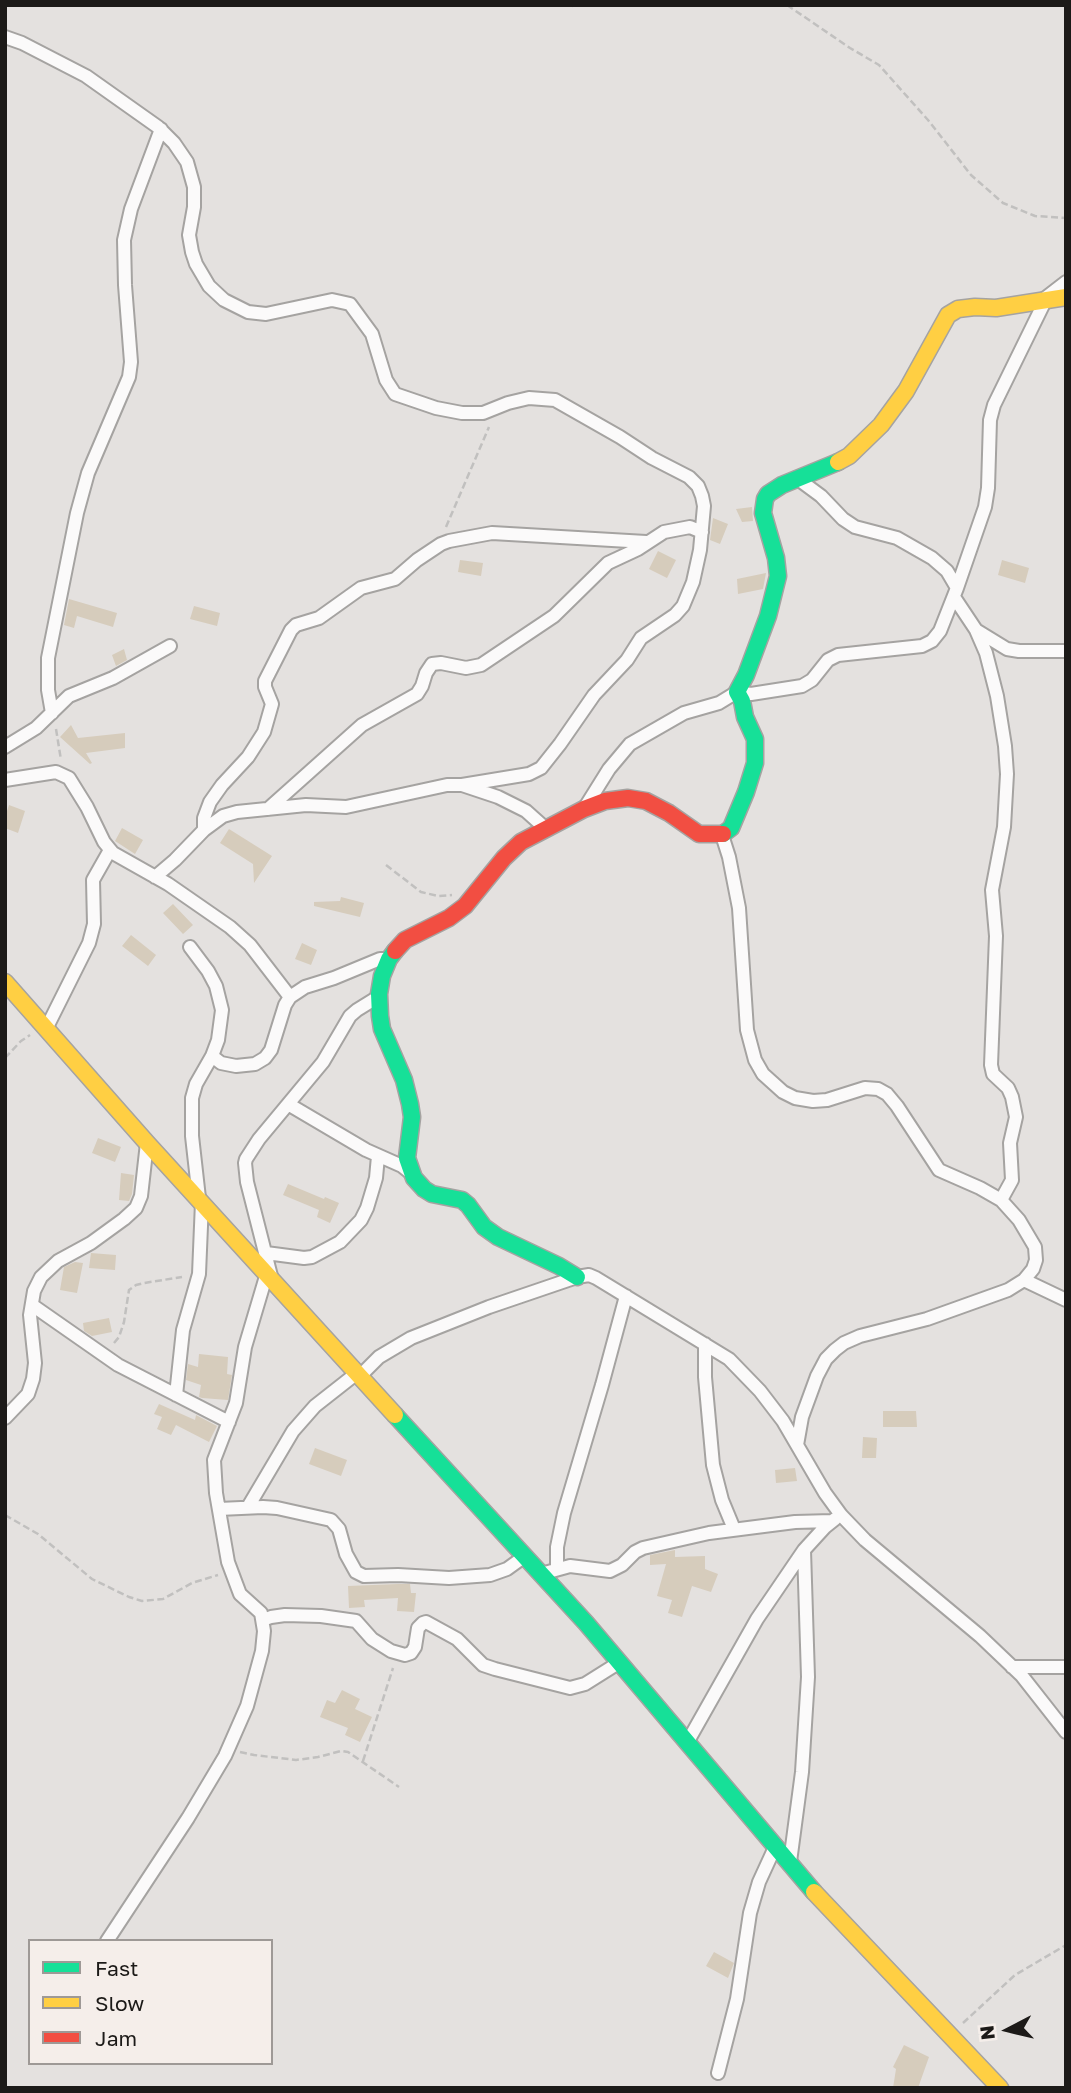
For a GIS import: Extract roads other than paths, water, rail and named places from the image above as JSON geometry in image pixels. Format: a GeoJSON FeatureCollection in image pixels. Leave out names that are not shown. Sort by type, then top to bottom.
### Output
{"type":"FeatureCollection","features":[{"type":"Feature","properties":{"kind":"street"},"geometry":{"type":"LineString","coordinates":[[5,37],[86,76],[161,130],[174,143],[187,163],[194,187],[189,235],[196,264],[209,286],[224,300],[248,312],[266,314],[331,300],[350,304],[372,334],[386,380],[395,394],[436,408],[462,413],[483,412],[529,398],[555,400],[689,477],[698,486],[704,506],[697,566],[683,606],[676,615],[641,638],[627,660],[594,695],[541,768],[529,774],[429,788],[346,807],[306,805],[237,812],[223,816],[204,830],[176,860],[155,877]]}},
{"type":"Feature","properties":{"kind":"street"},"geometry":{"type":"LineString","coordinates":[[52,713],[47,679],[48,658],[77,513],[88,473],[129,377],[131,362],[124,240],[131,209],[161,130]]}},
{"type":"Feature","properties":{"kind":"street"},"geometry":{"type":"LineString","coordinates":[[737,692],[751,694],[802,686],[812,680],[828,660],[838,655],[922,646],[932,641],[940,631],[956,593],[985,507],[990,421],[994,405],[1043,301],[1066,282]]}},
{"type":"Feature","properties":{"kind":"street"},"geometry":{"type":"LineString","coordinates":[[584,809],[609,769],[630,744],[684,713],[719,703],[737,692],[747,675],[768,616],[778,576],[764,513],[765,499],[773,490],[849,456],[881,425],[906,391],[948,315],[958,309],[996,308],[1066,297]]}},
{"type":"Feature","properties":{"kind":"street"},"geometry":{"type":"LineString","coordinates":[[798,479],[855,527],[897,538],[932,558],[947,571],[986,653],[997,696],[1007,774],[1004,827],[992,890],[996,943],[991,1065],[993,1074],[1008,1088],[1016,1117],[1010,1143],[1012,1180],[1001,1200]]}},
{"type":"Feature","properties":{"kind":"street"},"geometry":{"type":"LineString","coordinates":[[268,809],[362,725],[417,694],[432,664],[466,668],[481,665],[554,616],[608,563],[664,532],[690,527],[702,531]]}},
{"type":"Feature","properties":{"kind":"street"},"geometry":{"type":"LineString","coordinates":[[204,830],[204,818],[210,802],[248,757],[264,732],[272,704],[265,681],[291,630],[298,624],[314,621],[361,588],[395,579],[441,544],[464,537],[492,533],[646,542]]}},
{"type":"Feature","properties":{"kind":"street"},"geometry":{"type":"LineString","coordinates":[[976,630],[1007,649],[1019,652],[1066,651]]}},
{"type":"Feature","properties":{"kind":"street"},"geometry":{"type":"LineString","coordinates":[[5,747],[27,734],[69,696],[113,678],[170,646]]}},
{"type":"Feature","properties":{"kind":"street"},"geometry":{"type":"LineString","coordinates":[[577,1277],[498,1237],[484,1227],[462,1200],[441,1197],[424,1189],[413,1174],[407,1158],[412,1117],[404,1080],[382,1029],[379,994],[382,976],[389,959],[405,940],[449,918],[465,906],[504,858],[521,842],[584,809],[605,801],[628,798],[646,801],[699,834],[722,835],[731,828],[755,763],[756,751],[755,739],[737,692]]}},
{"type":"Feature","properties":{"kind":"street"},"geometry":{"type":"LineString","coordinates":[[5,780],[45,773],[63,774],[69,778],[110,850],[197,904],[250,945],[290,997]]}},
{"type":"Feature","properties":{"kind":"street"},"geometry":{"type":"LineString","coordinates":[[462,785],[521,808],[545,828]]}},
{"type":"Feature","properties":{"kind":"street"},"geometry":{"type":"LineString","coordinates":[[722,835],[739,908],[747,1030],[755,1060],[763,1074],[783,1092],[795,1098],[813,1101],[827,1100],[865,1088],[878,1089],[887,1094],[939,1170],[1001,1200],[1035,1247],[1036,1260],[1024,1280],[990,1298],[844,1343],[826,1359],[817,1376],[802,1417],[797,1445]]}},
{"type":"Feature","properties":{"kind":"street"},"geometry":{"type":"LineString","coordinates":[[48,1031],[89,943],[94,924],[93,880],[110,850]]}},
{"type":"Feature","properties":{"kind":"street"},"geometry":{"type":"LineString","coordinates":[[176,1395],[183,1329],[200,1274],[201,1200],[190,1114],[196,1084],[212,1056],[221,1026],[221,999],[208,971],[190,947]]}},
{"type":"Feature","properties":{"kind":"street"},"geometry":{"type":"LineString","coordinates":[[212,1056],[220,1063],[236,1066],[255,1064],[271,1050],[282,1012],[290,997],[305,987],[380,959],[389,959]]}},
{"type":"Feature","properties":{"kind":"street"},"geometry":{"type":"LineString","coordinates":[[5,982],[147,1143],[620,1662],[815,1893],[1000,2088]]}},
{"type":"Feature","properties":{"kind":"street"},"geometry":{"type":"LineString","coordinates":[[108,1939],[188,1818],[228,1749],[247,1706],[262,1651],[261,1613],[240,1594],[228,1562],[219,1509],[215,1461],[236,1403],[247,1336],[269,1275],[245,1163],[249,1152],[323,1062],[350,1016],[379,994]]}},
{"type":"Feature","properties":{"kind":"street"},"geometry":{"type":"LineString","coordinates":[[288,1104],[413,1174]]}},
{"type":"Feature","properties":{"kind":"street"},"geometry":{"type":"LineString","coordinates":[[5,1418],[29,1394],[33,1379],[35,1363],[30,1315],[34,1291],[41,1277],[58,1261],[90,1243],[136,1208],[141,1196],[147,1143]]}},
{"type":"Feature","properties":{"kind":"street"},"geometry":{"type":"LineString","coordinates":[[266,1253],[312,1257],[340,1242],[361,1220],[368,1208],[376,1178],[378,1156]]}},
{"type":"Feature","properties":{"kind":"street"},"geometry":{"type":"LineString","coordinates":[[248,1507],[293,1432],[315,1406],[359,1375],[379,1357],[411,1338],[489,1307],[589,1275],[729,1359],[760,1391],[783,1421],[825,1493],[836,1518],[980,1636],[1041,1698],[1066,1732]]}},
{"type":"Feature","properties":{"kind":"street"},"geometry":{"type":"LineString","coordinates":[[1024,1280],[1066,1300]]}},
{"type":"Feature","properties":{"kind":"street"},"geometry":{"type":"LineString","coordinates":[[558,1568],[556,1547],[564,1514],[626,1296]]}},
{"type":"Feature","properties":{"kind":"street"},"geometry":{"type":"LineString","coordinates":[[32,1305],[132,1373],[229,1422]]}},
{"type":"Feature","properties":{"kind":"street"},"geometry":{"type":"LineString","coordinates":[[705,1344],[705,1377],[713,1465],[722,1500],[734,1529]]}},
{"type":"Feature","properties":{"kind":"street"},"geometry":{"type":"LineString","coordinates":[[219,1509],[285,1509],[331,1521],[339,1529],[346,1554],[359,1575],[449,1578],[475,1576],[499,1572],[525,1556]]}},
{"type":"Feature","properties":{"kind":"street"},"geometry":{"type":"LineString","coordinates":[[541,1574],[570,1566],[610,1571],[643,1548],[673,1540],[734,1529],[836,1518]]}},
{"type":"Feature","properties":{"kind":"street"},"geometry":{"type":"LineString","coordinates":[[688,1741],[758,1619],[804,1550],[836,1518]]}},
{"type":"Feature","properties":{"kind":"street"},"geometry":{"type":"LineString","coordinates":[[790,1862],[802,1772],[808,1677],[804,1550]]}},
{"type":"Feature","properties":{"kind":"street"},"geometry":{"type":"LineString","coordinates":[[263,1620],[278,1616],[321,1616],[356,1621],[372,1639],[398,1655],[411,1653],[415,1647],[418,1628],[426,1622],[457,1639],[483,1665],[570,1688],[585,1684],[620,1662]]}},
{"type":"Feature","properties":{"kind":"street"},"geometry":{"type":"LineString","coordinates":[[1012,1667],[1066,1667]]}},
{"type":"Feature","properties":{"kind":"street"},"geometry":{"type":"LineString","coordinates":[[718,2073],[737,1999],[750,1913],[759,1882],[776,1845]]}}]}
